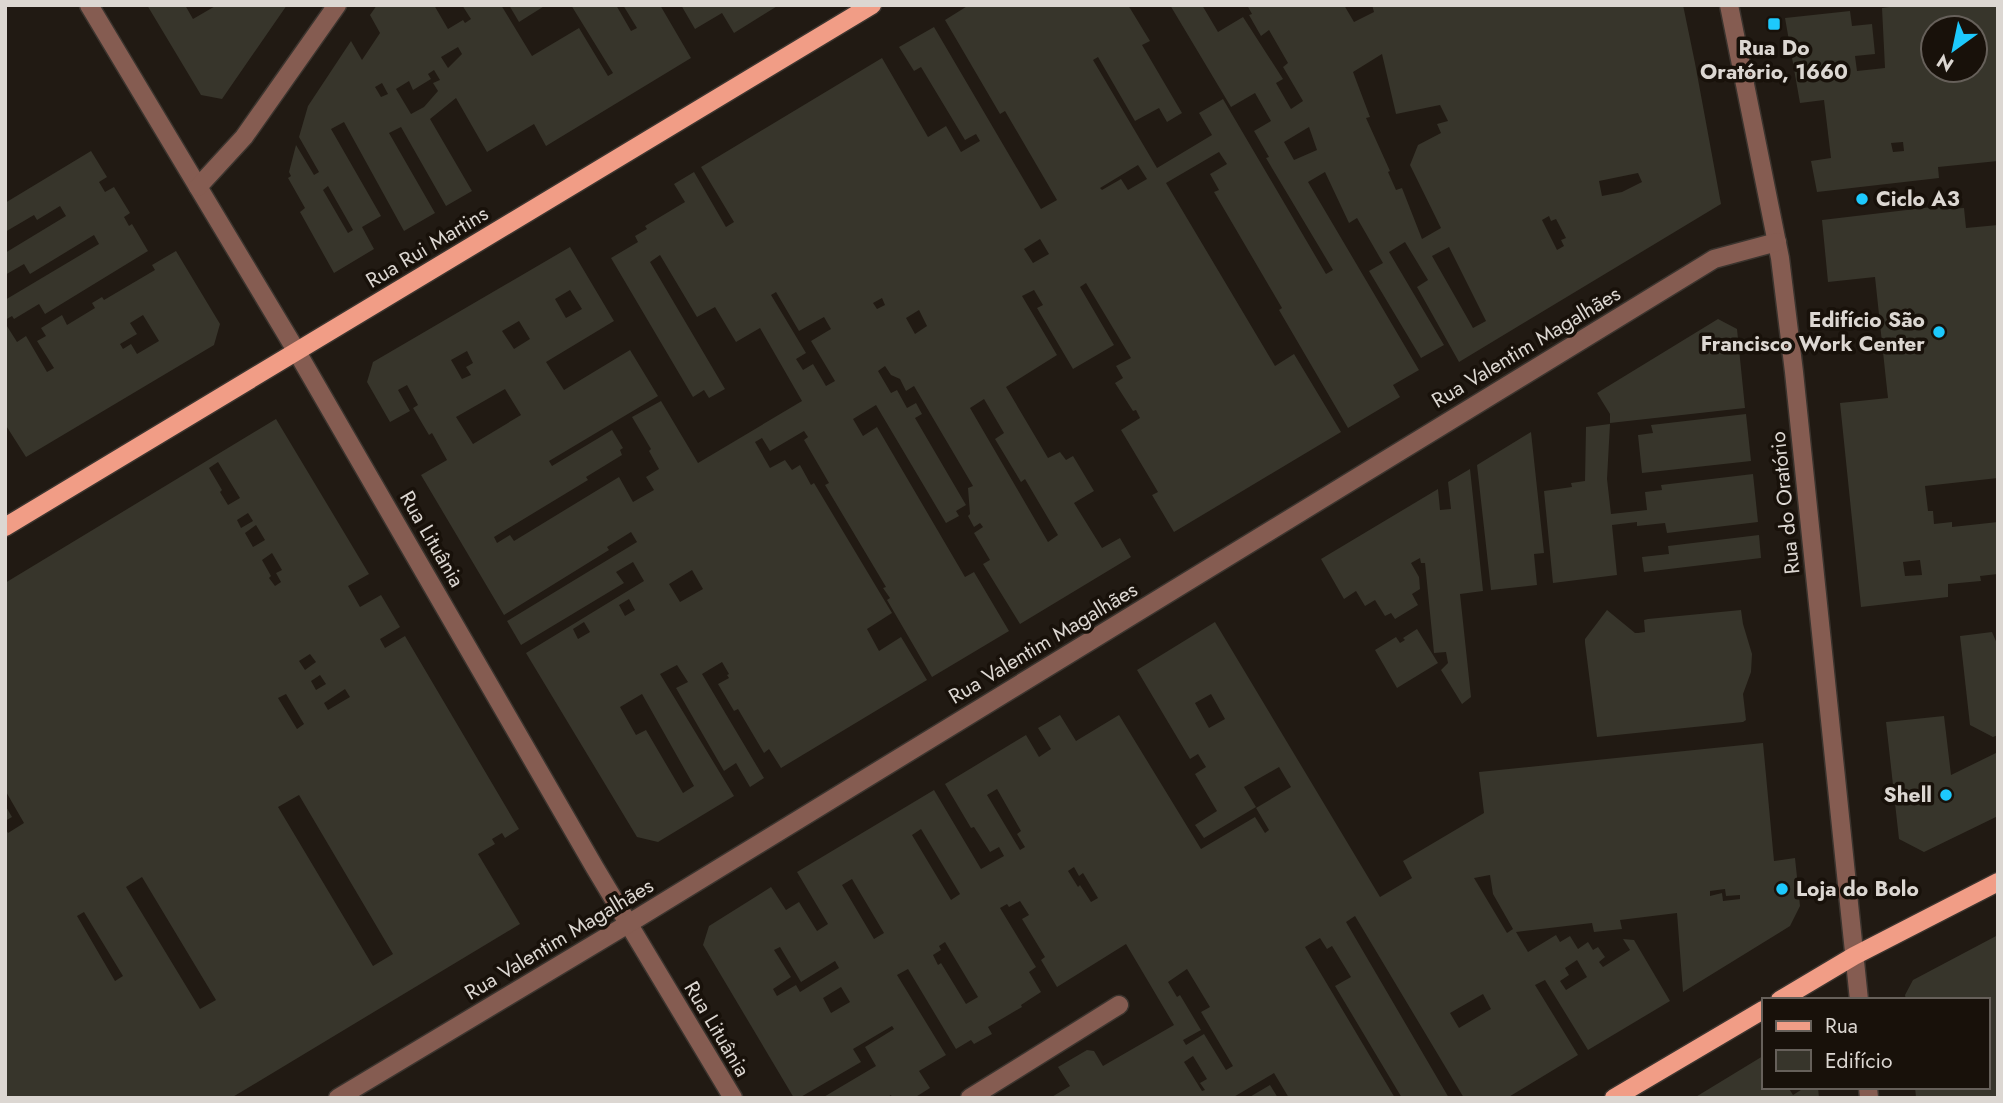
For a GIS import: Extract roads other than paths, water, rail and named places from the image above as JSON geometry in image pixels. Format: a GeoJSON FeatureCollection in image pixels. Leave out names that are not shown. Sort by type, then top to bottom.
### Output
{"type":"FeatureCollection","features":[{"type":"Feature","properties":{"kind":"main road","name":"Rua Rui Martins"},"geometry":{"type":"LineString","coordinates":[[5,527],[872,5]]}},
{"type":"Feature","properties":{"kind":"main road"},"geometry":{"type":"LineString","coordinates":[[1783,998],[1854,956],[1998,882]]}},
{"type":"Feature","properties":{"kind":"main road"},"geometry":{"type":"LineString","coordinates":[[1614,1098],[1762,1011]]}},
{"type":"Feature","properties":{"kind":"street","name":"Rua Lituânia"},"geometry":{"type":"LineString","coordinates":[[89,5],[297,352],[628,924],[733,1098]]}},
{"type":"Feature","properties":{"kind":"street"},"geometry":{"type":"LineString","coordinates":[[198,187],[244,137],[337,5]]}},
{"type":"Feature","properties":{"kind":"street","name":"Rua do Oratório"},"geometry":{"type":"LineString","coordinates":[[1729,5],[1777,242],[1794,372],[1859,998]]}},
{"type":"Feature","properties":{"kind":"street","name":"Rua Valentim Magalhães"},"geometry":{"type":"LineString","coordinates":[[338,1098],[628,924],[1714,259],[1777,242]]}},
{"type":"Feature","properties":{"kind":"street"},"geometry":{"type":"LineString","coordinates":[[970,1098],[1119,1005]]}},
{"type":"Feature","properties":{"kind":"place","name":"Rua Do Oratório, 1660"},"geometry":{"type":"Point","coordinates":[1774,24]}},
{"type":"Feature","properties":{"kind":"place","name":"Ciclo A3"},"geometry":{"type":"Point","coordinates":[1862,199]}},
{"type":"Feature","properties":{"kind":"place","name":"Edifício São Francisco Work Center"},"geometry":{"type":"Point","coordinates":[1939,332]}},
{"type":"Feature","properties":{"kind":"place","name":"Shell"},"geometry":{"type":"Point","coordinates":[1946,795]}},
{"type":"Feature","properties":{"kind":"place","name":"Loja do Bolo"},"geometry":{"type":"Point","coordinates":[1782,889]}}]}
